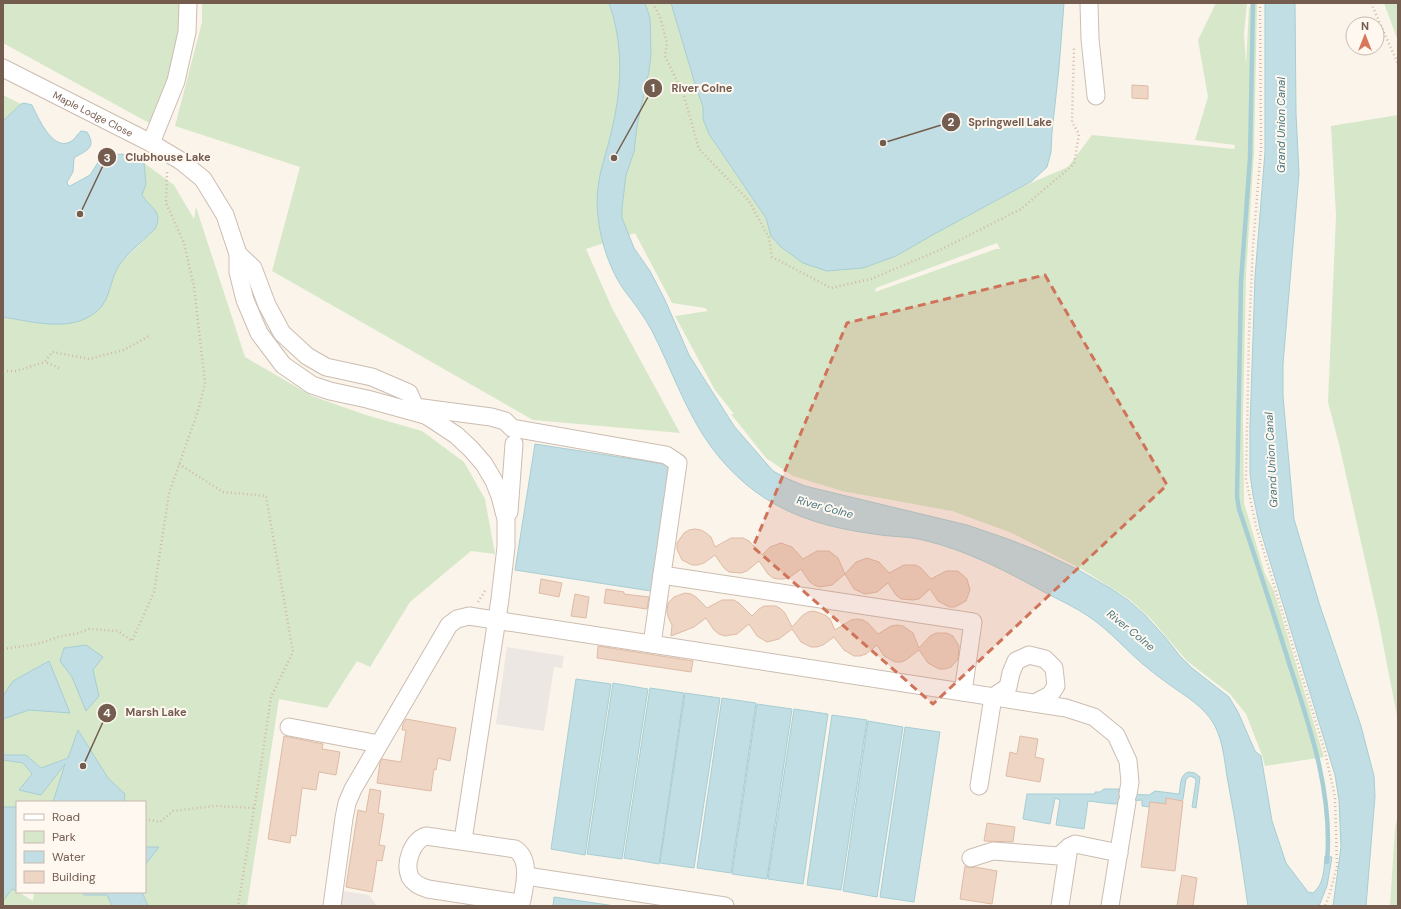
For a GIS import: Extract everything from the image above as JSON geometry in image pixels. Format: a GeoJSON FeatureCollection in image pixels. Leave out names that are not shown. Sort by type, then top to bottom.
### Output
{"type":"FeatureCollection","features":[{"type":"Feature","properties":{"kind":"street"},"geometry":{"type":"LineString","coordinates":[[151,143],[176,80],[187,32],[188,3]]}},
{"type":"Feature","properties":{"kind":"street"},"geometry":{"type":"LineString","coordinates":[[1089,3],[1090,39],[1096,96]]}},
{"type":"Feature","properties":{"kind":"street","name":"Maple Lodge Close"},"geometry":{"type":"LineString","coordinates":[[3,68],[151,143],[192,169],[203,180],[225,215],[236,247]]}},
{"type":"Feature","properties":{"kind":"street"},"geometry":{"type":"LineString","coordinates":[[236,247],[253,268],[267,305],[282,333],[308,356],[326,367],[372,377],[409,393],[421,411],[443,425],[471,449],[484,464],[494,481],[500,496],[506,519],[507,532]]}},
{"type":"Feature","properties":{"kind":"street"},"geometry":{"type":"LineString","coordinates":[[236,247],[238,272],[245,300],[259,333],[283,365],[312,385],[330,391],[421,411],[491,417],[505,421],[513,436],[502,584],[463,840]]}},
{"type":"Feature","properties":{"kind":"street"},"geometry":{"type":"LineString","coordinates":[[484,464],[501,463],[510,455],[513,436]]}},
{"type":"Feature","properties":{"kind":"street"},"geometry":{"type":"LineString","coordinates":[[513,436],[666,455],[678,463],[652,644]]}},
{"type":"Feature","properties":{"kind":"street"},"geometry":{"type":"LineString","coordinates":[[662,575],[973,622],[963,692]]}},
{"type":"Feature","properties":{"kind":"street"},"geometry":{"type":"LineString","coordinates":[[332,906],[347,803],[353,789],[449,625],[457,619],[469,616],[1066,708],[1094,717],[1116,735],[1128,761],[1130,782],[1110,906]]}},
{"type":"Feature","properties":{"kind":"street"},"geometry":{"type":"LineString","coordinates":[[979,786],[993,697],[1008,687],[1011,673],[1016,662],[1029,655],[1045,659],[1054,668],[1056,686],[1050,695],[1035,703]]}},
{"type":"Feature","properties":{"kind":"street"},"geometry":{"type":"LineString","coordinates":[[288,727],[379,744]]}},
{"type":"Feature","properties":{"kind":"street"},"geometry":{"type":"LineString","coordinates":[[426,836],[463,840],[515,848],[519,851],[523,858],[526,876],[523,903],[428,889],[420,887],[413,881],[409,875],[409,858],[415,844],[420,838],[426,836]]}},
{"type":"Feature","properties":{"kind":"street"},"geometry":{"type":"LineString","coordinates":[[971,858],[993,851],[1059,856],[1075,844],[1119,853]]}},
{"type":"Feature","properties":{"kind":"street"},"geometry":{"type":"LineString","coordinates":[[1060,906],[1069,847]]}},
{"type":"Feature","properties":{"kind":"street"},"geometry":{"type":"LineString","coordinates":[[526,876],[725,906]]}},
{"type":"Feature","properties":{"kind":"path"},"geometry":{"type":"LineString","coordinates":[[653,3],[660,17],[667,43],[665,56],[684,96],[699,148],[749,201],[769,238],[772,257],[831,288],[871,279],[940,250],[1021,210],[1074,164],[1079,134],[1072,122],[1074,43]]}},
{"type":"Feature","properties":{"kind":"path"},"geometry":{"type":"LineString","coordinates":[[1260,3],[1261,148],[1253,246],[1248,357],[1246,479],[1256,526],[1325,752],[1335,798],[1337,867],[1325,906]]}},
{"type":"Feature","properties":{"kind":"path"},"geometry":{"type":"LineString","coordinates":[[1371,3],[1398,64]]}},
{"type":"Feature","properties":{"kind":"path"},"geometry":{"type":"LineString","coordinates":[[3,649],[36,644],[89,629],[118,632],[132,641],[154,592],[169,493],[198,411],[205,383],[194,287],[184,243],[166,203],[167,152]]}},
{"type":"Feature","properties":{"kind":"path"},"geometry":{"type":"LineString","coordinates":[[3,371],[16,371],[45,362],[52,352],[89,358],[124,350],[149,336]]}},
{"type":"Feature","properties":{"kind":"path"},"geometry":{"type":"LineString","coordinates":[[45,362],[59,368]]}},
{"type":"Feature","properties":{"kind":"path"},"geometry":{"type":"LineString","coordinates":[[179,464],[223,492],[266,496],[293,652],[271,697],[255,808],[238,906]]}},
{"type":"Feature","properties":{"kind":"path"},"geometry":{"type":"LineString","coordinates":[[477,603],[486,590]]}},
{"type":"Feature","properties":{"kind":"path"},"geometry":{"type":"LineString","coordinates":[[146,819],[160,822],[172,811],[215,806],[255,808]]}},
{"type":"Feature","properties":{"kind":"highlighted area"},"geometry":{"type":"Polygon","coordinates":[[[1045,275],[1167,485],[933,704],[753,547],[847,323],[1045,275]]]}},
{"type":"Feature","properties":{"kind":"shaded area"},"geometry":{"type":"Polygon","coordinates":[[[507,647],[564,656],[562,668],[554,667],[544,731],[496,724],[507,647]]]}},
{"type":"Feature","properties":{"kind":"shaded area"},"geometry":{"type":"Polygon","coordinates":[[[343,891],[369,895],[377,906],[340,906],[343,891]]]}},
{"type":"Feature","properties":{"kind":"green space"},"geometry":{"type":"Polygon","coordinates":[[[3,3],[186,3],[187,32],[151,124],[3,43],[3,3]]]}},
{"type":"Feature","properties":{"kind":"green space"},"geometry":{"type":"Polygon","coordinates":[[[202,3],[684,3],[840,265],[1068,167],[1092,135],[1234,149],[1235,145],[1195,140],[1208,97],[1198,40],[1216,3],[1247,3],[1244,34],[1246,65],[1249,8],[1252,3],[1257,3],[1254,153],[1246,274],[1243,418],[1244,503],[1265,574],[1274,591],[1324,757],[1265,766],[1246,714],[1230,694],[1187,661],[1151,619],[1129,599],[1083,570],[1012,533],[952,511],[842,491],[793,476],[766,458],[731,414],[734,414],[715,390],[675,316],[708,311],[705,308],[672,303],[635,233],[586,249],[612,308],[680,433],[533,420],[272,271],[300,167],[175,126],[202,22],[202,3]],[[997,243],[876,288],[875,292],[996,249],[1000,249],[997,243]]]}},
{"type":"Feature","properties":{"kind":"green space"},"geometry":{"type":"Polygon","coordinates":[[[1384,3],[1398,3],[1398,41],[1384,3]]]}},
{"type":"Feature","properties":{"kind":"green space"},"geometry":{"type":"Polygon","coordinates":[[[3,95],[21,104],[3,121],[3,95]]]}},
{"type":"Feature","properties":{"kind":"green space"},"geometry":{"type":"Polygon","coordinates":[[[1398,115],[1398,721],[1378,618],[1339,444],[1328,402],[1336,215],[1331,126],[1398,115]]]}},
{"type":"Feature","properties":{"kind":"green space"},"geometry":{"type":"Polygon","coordinates":[[[144,163],[174,185],[194,219],[196,207],[245,357],[312,396],[366,415],[422,431],[464,462],[485,499],[495,554],[471,551],[410,602],[370,667],[357,661],[327,708],[279,699],[247,906],[148,906],[142,893],[146,893],[146,864],[158,848],[146,847],[146,801],[124,801],[125,794],[108,778],[78,730],[68,758],[41,768],[26,755],[3,755],[3,317],[51,324],[102,305],[120,264],[155,229],[142,194],[146,184],[144,163]]]}},
{"type":"Feature","properties":{"kind":"green space"},"geometry":{"type":"Polygon","coordinates":[[[3,760],[23,763],[32,774],[19,790],[66,763],[53,801],[16,801],[16,807],[3,807],[3,760]]]}},
{"type":"Feature","properties":{"kind":"green space"},"geometry":{"type":"Polygon","coordinates":[[[1398,813],[1398,906],[1390,906],[1395,829],[1398,813]]]}},
{"type":"Feature","properties":{"kind":"green space"},"geometry":{"type":"Polygon","coordinates":[[[12,888],[16,890],[16,893],[20,893],[33,901],[34,893],[83,893],[84,895],[107,895],[112,906],[3,906],[3,901],[12,888]]]}},
{"type":"Feature","properties":{"kind":"water"},"geometry":{"type":"Polygon","coordinates":[[[609,3],[645,3],[650,18],[651,54],[649,71],[637,126],[634,152],[626,175],[622,218],[634,248],[650,271],[665,300],[689,355],[734,426],[773,471],[788,479],[805,486],[967,525],[1008,539],[1041,552],[1077,569],[1128,600],[1145,615],[1192,668],[1229,697],[1238,712],[1255,751],[1261,756],[1272,821],[1286,863],[1308,892],[1313,893],[1321,881],[1325,856],[1332,857],[1327,886],[1319,906],[1248,906],[1223,751],[1214,725],[1198,705],[1157,676],[1096,622],[1078,610],[1015,576],[955,549],[917,539],[880,535],[826,525],[783,509],[745,484],[712,448],[694,420],[649,325],[617,279],[602,241],[598,214],[598,188],[600,174],[615,117],[620,68],[617,35],[609,3]]]}},
{"type":"Feature","properties":{"kind":"water"},"geometry":{"type":"Polygon","coordinates":[[[671,3],[1064,3],[1051,152],[1047,167],[1032,181],[896,256],[863,268],[827,271],[803,263],[781,247],[771,236],[766,218],[709,134],[703,119],[703,107],[671,3]]]}},
{"type":"Feature","properties":{"kind":"water","name":"Grand Union Canal"},"geometry":{"type":"Polygon","coordinates":[[[1265,3],[1295,3],[1296,113],[1299,174],[1283,364],[1283,396],[1294,519],[1320,606],[1361,726],[1374,776],[1375,796],[1366,906],[1333,906],[1341,847],[1339,800],[1335,775],[1260,529],[1250,474],[1255,277],[1265,152],[1265,3]]]}},
{"type":"Feature","properties":{"kind":"water"},"geometry":{"type":"Polygon","coordinates":[[[24,103],[32,105],[46,131],[57,142],[70,142],[81,131],[87,132],[91,142],[90,146],[74,158],[73,172],[67,182],[70,186],[90,175],[99,161],[106,156],[122,154],[141,159],[144,163],[146,184],[142,195],[155,210],[158,218],[155,229],[120,264],[102,306],[92,315],[80,321],[68,324],[42,323],[3,317],[3,121],[24,103]]]}},
{"type":"Feature","properties":{"kind":"water"},"geometry":{"type":"Polygon","coordinates":[[[535,444],[671,465],[651,591],[515,570],[535,444]]]}},
{"type":"Feature","properties":{"kind":"water"},"geometry":{"type":"Polygon","coordinates":[[[86,645],[103,657],[93,670],[99,696],[86,711],[72,677],[60,661],[64,648],[86,645]]]}},
{"type":"Feature","properties":{"kind":"water"},"geometry":{"type":"Polygon","coordinates":[[[49,661],[70,713],[29,710],[3,719],[3,696],[13,681],[49,661]]]}},
{"type":"Feature","properties":{"kind":"water"},"geometry":{"type":"Polygon","coordinates":[[[576,679],[611,684],[585,855],[551,849],[576,679]]]}},
{"type":"Feature","properties":{"kind":"water"},"geometry":{"type":"Polygon","coordinates":[[[613,683],[648,689],[622,859],[587,854],[613,683]]]}},
{"type":"Feature","properties":{"kind":"water"},"geometry":{"type":"Polygon","coordinates":[[[650,688],[684,693],[659,864],[624,858],[650,688]]]}},
{"type":"Feature","properties":{"kind":"water"},"geometry":{"type":"Polygon","coordinates":[[[685,693],[720,698],[694,868],[660,863],[685,693]]]}},
{"type":"Feature","properties":{"kind":"water"},"geometry":{"type":"Polygon","coordinates":[[[722,698],[756,703],[731,873],[697,868],[722,698]]]}},
{"type":"Feature","properties":{"kind":"water"},"geometry":{"type":"Polygon","coordinates":[[[757,704],[792,709],[767,879],[732,874],[757,704]]]}},
{"type":"Feature","properties":{"kind":"water"},"geometry":{"type":"Polygon","coordinates":[[[794,709],[828,714],[803,884],[768,879],[794,709]]]}},
{"type":"Feature","properties":{"kind":"water"},"geometry":{"type":"Polygon","coordinates":[[[832,715],[867,720],[841,890],[807,885],[832,715]]]}},
{"type":"Feature","properties":{"kind":"water"},"geometry":{"type":"Polygon","coordinates":[[[868,721],[903,727],[877,897],[843,891],[868,721]]]}},
{"type":"Feature","properties":{"kind":"water"},"geometry":{"type":"Polygon","coordinates":[[[905,727],[940,732],[914,902],[880,897],[905,727]]]}},
{"type":"Feature","properties":{"kind":"water"},"geometry":{"type":"Polygon","coordinates":[[[78,730],[108,778],[125,794],[124,801],[53,801],[65,764],[41,795],[19,790],[32,774],[23,763],[3,760],[3,755],[26,755],[41,768],[68,758],[78,730]]]}},
{"type":"Feature","properties":{"kind":"water"},"geometry":{"type":"Polygon","coordinates":[[[1189,772],[1195,773],[1200,777],[1196,808],[1192,807],[1196,781],[1195,778],[1190,776],[1186,779],[1183,799],[1180,804],[1166,798],[1166,804],[1150,802],[1149,807],[1142,806],[1142,800],[1118,802],[1118,804],[1088,801],[1084,829],[1056,825],[1060,800],[1055,798],[1050,824],[1023,819],[1027,794],[1095,794],[1095,792],[1100,792],[1104,789],[1119,789],[1119,793],[1126,794],[1149,795],[1155,791],[1179,794],[1182,778],[1189,772]]]}},
{"type":"Feature","properties":{"kind":"water"},"geometry":{"type":"Polygon","coordinates":[[[3,807],[16,807],[16,891],[12,889],[3,901],[3,807]]]}},
{"type":"Feature","properties":{"kind":"water"},"geometry":{"type":"Polygon","coordinates":[[[146,847],[159,847],[146,864],[146,847]]]}},
{"type":"Feature","properties":{"kind":"water"},"geometry":{"type":"Polygon","coordinates":[[[83,893],[142,893],[148,906],[112,906],[107,895],[84,895],[83,893]]]}},
{"type":"Feature","properties":{"kind":"water"},"geometry":{"type":"Polygon","coordinates":[[[554,897],[615,906],[553,906],[554,897]]]}},
{"type":"Feature","properties":{"kind":"building"},"geometry":{"type":"Polygon","coordinates":[[[1132,85],[1148,86],[1148,99],[1132,98],[1132,85]]]}},
{"type":"Feature","properties":{"kind":"building"},"geometry":{"type":"Polygon","coordinates":[[[695,529],[701,530],[711,537],[715,547],[731,538],[743,538],[749,541],[762,555],[770,547],[781,543],[792,547],[803,559],[817,551],[829,551],[838,558],[845,574],[832,585],[820,587],[809,581],[801,569],[790,577],[784,579],[773,578],[768,574],[759,561],[747,571],[741,573],[729,572],[724,568],[715,555],[704,563],[692,565],[682,560],[677,549],[677,543],[684,533],[695,529]]]}},
{"type":"Feature","properties":{"kind":"building"},"geometry":{"type":"Polygon","coordinates":[[[867,558],[879,562],[889,573],[904,565],[916,565],[921,568],[931,579],[946,571],[958,571],[967,579],[970,590],[966,601],[955,607],[949,607],[938,601],[930,589],[919,599],[913,600],[901,599],[896,595],[888,583],[877,592],[865,594],[854,589],[845,574],[856,562],[867,558]]]}},
{"type":"Feature","properties":{"kind":"building"},"geometry":{"type":"Polygon","coordinates":[[[541,579],[562,583],[559,597],[539,593],[541,579]]]}},
{"type":"Feature","properties":{"kind":"building"},"geometry":{"type":"Polygon","coordinates":[[[606,589],[624,592],[624,594],[649,597],[647,609],[604,603],[606,589]]]}},
{"type":"Feature","properties":{"kind":"building"},"geometry":{"type":"Polygon","coordinates":[[[685,593],[696,597],[707,608],[722,600],[734,600],[752,616],[764,606],[776,606],[785,613],[792,627],[803,615],[814,611],[825,615],[830,619],[835,630],[851,620],[857,619],[868,623],[878,634],[891,626],[903,626],[913,633],[919,648],[930,636],[936,633],[947,633],[953,636],[959,646],[958,659],[951,667],[939,669],[928,663],[919,650],[906,660],[895,662],[884,656],[877,645],[866,654],[854,656],[844,650],[834,637],[823,645],[811,647],[801,642],[792,629],[779,639],[767,642],[757,636],[749,624],[737,634],[725,636],[714,630],[706,618],[694,627],[671,636],[672,625],[667,612],[668,603],[674,597],[685,593]]]}},
{"type":"Feature","properties":{"kind":"building"},"geometry":{"type":"Polygon","coordinates":[[[575,594],[589,597],[586,618],[571,616],[575,594]]]}},
{"type":"Feature","properties":{"kind":"building"},"geometry":{"type":"Polygon","coordinates":[[[598,646],[693,661],[691,672],[597,658],[598,646]]]}},
{"type":"Feature","properties":{"kind":"building"},"geometry":{"type":"Polygon","coordinates":[[[406,719],[456,728],[450,761],[438,758],[436,770],[434,769],[431,791],[377,783],[382,759],[401,762],[406,730],[402,730],[406,719]]]}},
{"type":"Feature","properties":{"kind":"building"},"geometry":{"type":"Polygon","coordinates":[[[284,736],[323,744],[322,749],[340,752],[336,775],[319,772],[316,790],[302,788],[296,836],[291,835],[290,843],[268,839],[284,736]]]}},
{"type":"Feature","properties":{"kind":"building"},"geometry":{"type":"Polygon","coordinates":[[[1020,736],[1038,739],[1035,757],[1044,759],[1040,782],[1006,776],[1010,752],[1017,754],[1020,736]]]}},
{"type":"Feature","properties":{"kind":"building"},"geometry":{"type":"Polygon","coordinates":[[[370,789],[381,791],[378,813],[384,814],[379,845],[385,846],[382,861],[377,860],[372,892],[346,887],[358,810],[366,812],[370,789]]]}},
{"type":"Feature","properties":{"kind":"building"},"geometry":{"type":"Polygon","coordinates":[[[1166,798],[1183,801],[1175,871],[1141,867],[1150,802],[1166,804],[1166,798]]]}},
{"type":"Feature","properties":{"kind":"building"},"geometry":{"type":"Polygon","coordinates":[[[987,823],[1015,827],[1013,842],[984,841],[987,823]]]}},
{"type":"Feature","properties":{"kind":"building"},"geometry":{"type":"Polygon","coordinates":[[[965,866],[969,868],[975,867],[997,871],[992,904],[960,899],[965,866]]]}},
{"type":"Feature","properties":{"kind":"building"},"geometry":{"type":"Polygon","coordinates":[[[1182,875],[1197,878],[1193,906],[1177,906],[1182,875]]]}},
{"type":"Feature","properties":{"kind":"waterway"},"geometry":{"type":"LineString","coordinates":[[1253,3],[1250,158],[1241,282],[1237,497],[1239,509],[1312,736],[1327,811],[1327,862]]}},
{"type":"Feature","properties":{"kind":"place","name":"Springwell Lake"},"geometry":{"type":"Point","coordinates":[883,143]}},
{"type":"Feature","properties":{"kind":"place","name":"River Colne"},"geometry":{"type":"Point","coordinates":[614,158]}},
{"type":"Feature","properties":{"kind":"place","name":"Clubhouse Lake"},"geometry":{"type":"Point","coordinates":[80,214]}},
{"type":"Feature","properties":{"kind":"place","name":"Marsh Lake"},"geometry":{"type":"Point","coordinates":[83,766]}}]}
